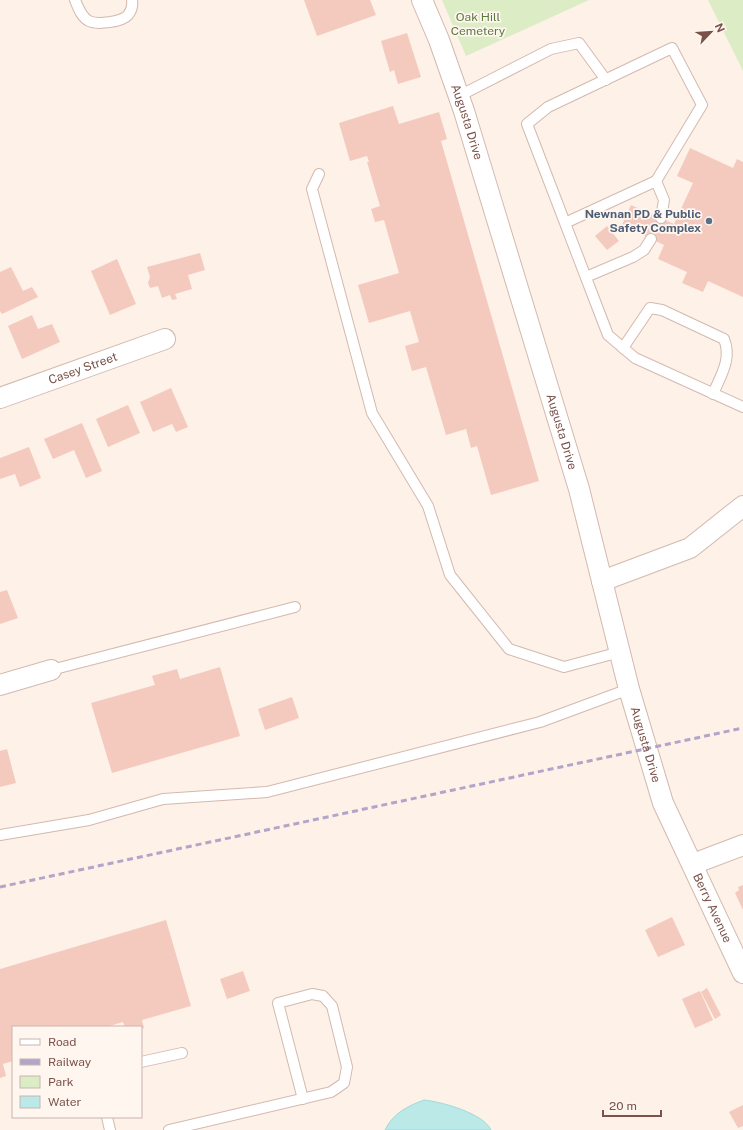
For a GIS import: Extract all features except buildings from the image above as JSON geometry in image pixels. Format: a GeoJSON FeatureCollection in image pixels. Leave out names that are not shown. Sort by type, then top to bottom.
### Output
{"type":"FeatureCollection","features":[{"type":"Feature","properties":{"kind":"street","name":"Augusta Drive"},"geometry":{"type":"LineString","coordinates":[[422,0],[439,40],[459,96],[579,489],[629,689],[663,802],[693,864]]}},
{"type":"Feature","properties":{"kind":"street","name":"Casey Street"},"geometry":{"type":"LineString","coordinates":[[0,398],[165,339]]}},
{"type":"Feature","properties":{"kind":"street"},"geometry":{"type":"LineString","coordinates":[[602,581],[690,548],[743,506]]}},
{"type":"Feature","properties":{"kind":"street"},"geometry":{"type":"LineString","coordinates":[[0,685],[51,670]]}},
{"type":"Feature","properties":{"kind":"street"},"geometry":{"type":"LineString","coordinates":[[693,864],[743,845]]}},
{"type":"Feature","properties":{"kind":"street","name":"Berry Avenue"},"geometry":{"type":"LineString","coordinates":[[693,864],[743,973]]}},
{"type":"Feature","properties":{"kind":"lane"},"geometry":{"type":"LineString","coordinates":[[75,0],[79,11],[88,21],[103,24],[127,16],[133,8],[132,0]]}},
{"type":"Feature","properties":{"kind":"lane"},"geometry":{"type":"LineString","coordinates":[[459,96],[551,49],[579,43],[606,80]]}},
{"type":"Feature","properties":{"kind":"lane"},"geometry":{"type":"LineString","coordinates":[[565,223],[656,182],[702,105],[672,48],[548,107],[527,124],[565,223],[586,277],[608,335],[635,358],[743,407]]}},
{"type":"Feature","properties":{"kind":"lane"},"geometry":{"type":"LineString","coordinates":[[319,174],[312,189],[372,414],[428,506],[450,575],[509,649],[564,668],[620,652]]}},
{"type":"Feature","properties":{"kind":"lane"},"geometry":{"type":"LineString","coordinates":[[656,182],[664,200],[660,218]]}},
{"type":"Feature","properties":{"kind":"lane"},"geometry":{"type":"LineString","coordinates":[[586,277],[633,257],[644,250],[651,239]]}},
{"type":"Feature","properties":{"kind":"lane"},"geometry":{"type":"LineString","coordinates":[[623,348],[650,308],[662,310],[724,339],[728,357],[713,394]]}},
{"type":"Feature","properties":{"kind":"lane"},"geometry":{"type":"LineString","coordinates":[[51,670],[295,607]]}},
{"type":"Feature","properties":{"kind":"lane"},"geometry":{"type":"LineString","coordinates":[[0,835],[89,820],[163,799],[267,792],[540,722],[629,689]]}},
{"type":"Feature","properties":{"kind":"lane"},"geometry":{"type":"LineString","coordinates":[[169,1130],[303,1099],[331,1092],[344,1084],[347,1067],[332,1006],[323,996],[312,994],[278,1003],[303,1099]]}},
{"type":"Feature","properties":{"kind":"lane"},"geometry":{"type":"LineString","coordinates":[[142,1062],[182,1053]]}},
{"type":"Feature","properties":{"kind":"lane"},"geometry":{"type":"LineString","coordinates":[[107,1118],[110,1130]]}},
{"type":"Feature","properties":{"kind":"green space","name":"Oak Hill Cemetery"},"geometry":{"type":"Polygon","coordinates":[[[442,0],[589,0],[466,56],[442,0]]]}},
{"type":"Feature","properties":{"kind":"green space"},"geometry":{"type":"Polygon","coordinates":[[[708,0],[743,0],[743,71],[708,0]]]}},
{"type":"Feature","properties":{"kind":"water"},"geometry":{"type":"Polygon","coordinates":[[[424,1100],[461,1109],[480,1118],[491,1130],[385,1130],[392,1119],[402,1111],[424,1100]]]}},
{"type":"Feature","properties":{"kind":"railway"},"geometry":{"type":"LineString","coordinates":[[0,887],[743,728]]}},
{"type":"Feature","properties":{"kind":"place","name":"Newnan PD & Public Safety Complex"},"geometry":{"type":"Point","coordinates":[709,221]}}]}
